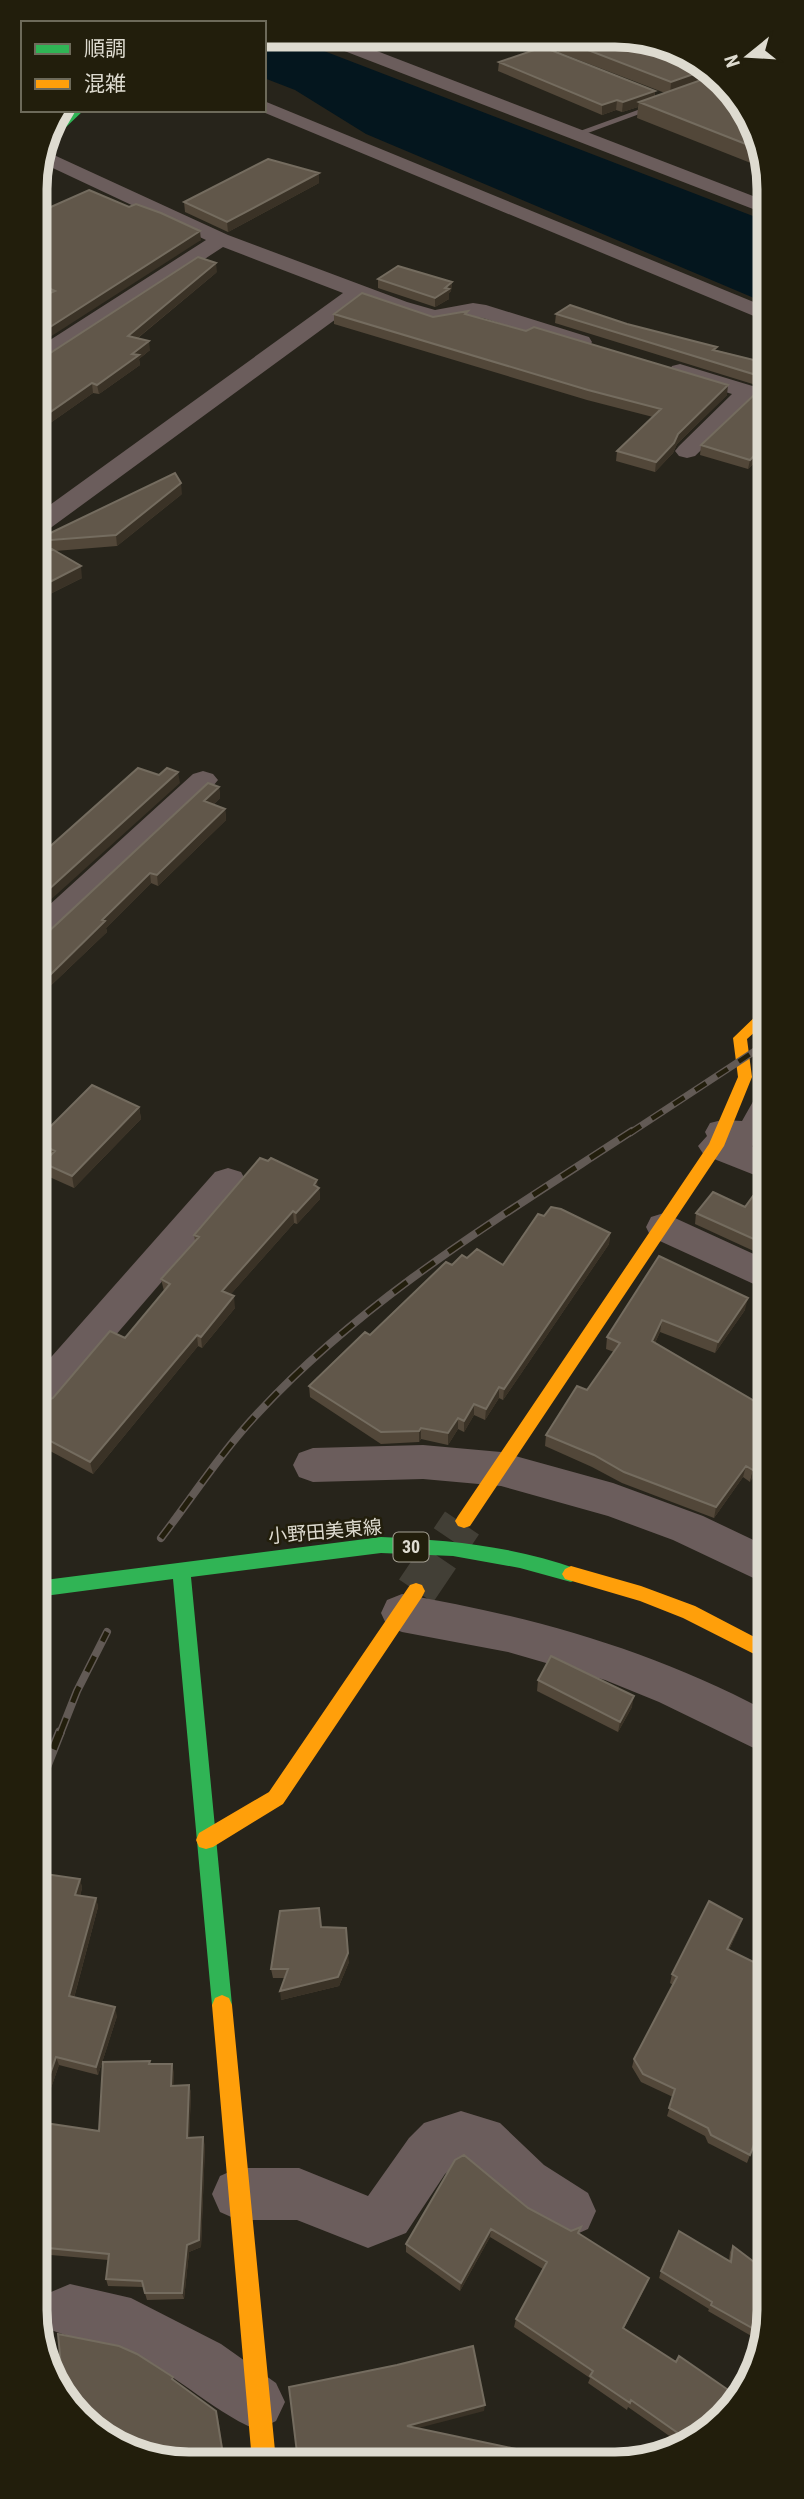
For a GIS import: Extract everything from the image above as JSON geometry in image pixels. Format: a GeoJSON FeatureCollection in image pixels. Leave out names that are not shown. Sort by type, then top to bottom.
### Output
{"type":"FeatureCollection","features":[{"type":"Feature","properties":{"kind":"street"},"geometry":{"type":"LineString","coordinates":[[350,47],[757,205]]}},
{"type":"Feature","properties":{"kind":"street"},"geometry":{"type":"LineString","coordinates":[[266,107],[757,311]]}},
{"type":"Feature","properties":{"kind":"street"},"geometry":{"type":"LineString","coordinates":[[60,130],[78,112]]}},
{"type":"Feature","properties":{"kind":"street"},"geometry":{"type":"LineString","coordinates":[[50,160],[221,239],[359,292],[434,317],[473,310],[486,312],[604,349]]}},
{"type":"Feature","properties":{"kind":"street"},"geometry":{"type":"LineString","coordinates":[[48,351],[221,239]]}},
{"type":"Feature","properties":{"kind":"street"},"geometry":{"type":"LineString","coordinates":[[48,518],[359,292]]}},
{"type":"Feature","properties":{"kind":"street"},"geometry":{"type":"LineString","coordinates":[[666,367],[757,395]]}},
{"type":"Feature","properties":{"kind":"street"},"geometry":{"type":"LineString","coordinates":[[687,451],[757,395]]}},
{"type":"Feature","properties":{"kind":"street"},"geometry":{"type":"LineString","coordinates":[[48,924],[203,780]]}},
{"type":"Feature","properties":{"kind":"street"},"geometry":{"type":"LineString","coordinates":[[464,1521],[664,1227],[719,1139],[745,1077],[740,1038],[757,1023]]}},
{"type":"Feature","properties":{"kind":"street"},"geometry":{"type":"LineString","coordinates":[[719,1139],[752,1134],[757,1126]]}},
{"type":"Feature","properties":{"kind":"street"},"geometry":{"type":"LineString","coordinates":[[719,1139],[757,1161]]}},
{"type":"Feature","properties":{"kind":"street"},"geometry":{"type":"LineString","coordinates":[[47,1387],[228,1181]]}},
{"type":"Feature","properties":{"kind":"street"},"geometry":{"type":"LineString","coordinates":[[664,1227],[756,1271]]}},
{"type":"Feature","properties":{"kind":"street"},"geometry":{"type":"LineString","coordinates":[[313,1465],[423,1462],[501,1469],[626,1504],[688,1528],[756,1561]]}},
{"type":"Feature","properties":{"kind":"street","name":"小野田美東線"},"geometry":{"type":"LineString","coordinates":[[47,1588],[381,1545],[453,1548],[520,1560],[641,1594],[689,1612],[756,1647]]}},
{"type":"Feature","properties":{"kind":"street"},"geometry":{"type":"LineString","coordinates":[[181,1569],[263,2452]]}},
{"type":"Feature","properties":{"kind":"street"},"geometry":{"type":"LineString","coordinates":[[206,1840],[276,1798],[409,1602],[588,1655],[669,1686],[756,1729]]}},
{"type":"Feature","properties":{"kind":"street"},"geometry":{"type":"LineString","coordinates":[[238,2194],[299,2194],[345,2216],[368,2222],[387,2215],[427,2155],[442,2141],[461,2136],[482,2141],[526,2183],[570,2211]]}},
{"type":"Feature","properties":{"kind":"street"},"geometry":{"type":"LineString","coordinates":[[70,2311],[131,2325],[202,2363],[257,2402]]}},
{"type":"Feature","properties":{"kind":"lane"},"geometry":{"type":"LineString","coordinates":[[533,47],[569,61]]}},
{"type":"Feature","properties":{"kind":"lane"},"geometry":{"type":"LineString","coordinates":[[574,135],[671,101],[658,96]]}},
{"type":"Feature","properties":{"kind":"water"},"geometry":{"type":"Polygon","coordinates":[[[266,47],[314,47],[757,218],[757,299],[366,134],[295,90],[266,79],[266,47]]]}},
{"type":"Feature","properties":{"kind":"building"},"geometry":{"type":"Polygon","coordinates":[[[543,47],[655,91],[623,102],[617,100],[602,105],[499,62],[543,47]]]}},
{"type":"Feature","properties":{"kind":"building"},"geometry":{"type":"Polygon","coordinates":[[[580,47],[643,50],[678,62],[696,73],[671,82],[580,47]]]}},
{"type":"Feature","properties":{"kind":"building"},"geometry":{"type":"Polygon","coordinates":[[[703,79],[733,110],[749,145],[639,102],[703,79]]]}},
{"type":"Feature","properties":{"kind":"building"},"geometry":{"type":"Polygon","coordinates":[[[268,159],[319,173],[227,222],[184,202],[268,159]]]}},
{"type":"Feature","properties":{"kind":"building"},"geometry":{"type":"Polygon","coordinates":[[[89,190],[129,207],[136,204],[161,213],[200,231],[48,328],[48,294],[55,291],[48,288],[48,208],[89,190]]]}},
{"type":"Feature","properties":{"kind":"building"},"geometry":{"type":"Polygon","coordinates":[[[198,257],[216,263],[128,336],[149,341],[132,354],[139,355],[97,385],[92,383],[48,414],[48,354],[198,257]]]}},
{"type":"Feature","properties":{"kind":"building"},"geometry":{"type":"Polygon","coordinates":[[[398,266],[452,282],[445,288],[449,289],[435,298],[378,279],[398,266]]]}},
{"type":"Feature","properties":{"kind":"building"},"geometry":{"type":"Polygon","coordinates":[[[362,293],[433,317],[468,311],[465,314],[526,331],[534,327],[728,385],[678,434],[674,443],[656,462],[617,451],[661,409],[588,390],[334,314],[362,293]]]}},
{"type":"Feature","properties":{"kind":"building"},"geometry":{"type":"Polygon","coordinates":[[[570,305],[627,324],[717,347],[713,350],[757,361],[757,375],[556,314],[570,305]]]}},
{"type":"Feature","properties":{"kind":"building"},"geometry":{"type":"Polygon","coordinates":[[[757,394],[757,453],[750,460],[701,445],[757,394]]]}},
{"type":"Feature","properties":{"kind":"building"},"geometry":{"type":"Polygon","coordinates":[[[175,473],[181,483],[116,535],[48,540],[48,534],[175,473]]]}},
{"type":"Feature","properties":{"kind":"building"},"geometry":{"type":"Polygon","coordinates":[[[52,549],[81,566],[48,583],[48,551],[52,549]]]}},
{"type":"Feature","properties":{"kind":"building"},"geometry":{"type":"Polygon","coordinates":[[[138,768],[159,775],[167,768],[178,772],[48,890],[48,849],[138,768]]]}},
{"type":"Feature","properties":{"kind":"building"},"geometry":{"type":"Polygon","coordinates":[[[208,783],[219,787],[204,801],[225,809],[157,875],[150,873],[48,977],[48,932],[208,783]]]}},
{"type":"Feature","properties":{"kind":"building"},"geometry":{"type":"Polygon","coordinates":[[[92,1085],[139,1107],[72,1176],[48,1165],[48,1158],[55,1151],[48,1147],[48,1129],[92,1085]]]}},
{"type":"Feature","properties":{"kind":"building"},"geometry":{"type":"Polygon","coordinates":[[[260,1158],[268,1161],[271,1158],[317,1180],[314,1185],[319,1188],[296,1213],[293,1211],[222,1291],[234,1296],[201,1337],[197,1335],[90,1462],[47,1439],[47,1401],[53,1398],[110,1331],[125,1338],[170,1284],[161,1279],[199,1237],[194,1235],[260,1158]]]}},
{"type":"Feature","properties":{"kind":"building"},"geometry":{"type":"Polygon","coordinates":[[[713,1192],[745,1207],[753,1196],[757,1198],[757,1240],[696,1213],[713,1192]]]}},
{"type":"Feature","properties":{"kind":"building"},"geometry":{"type":"Polygon","coordinates":[[[551,1207],[561,1209],[610,1233],[504,1389],[499,1387],[486,1409],[474,1404],[464,1421],[458,1418],[448,1433],[421,1428],[419,1431],[381,1432],[309,1386],[365,1332],[370,1335],[446,1262],[452,1265],[462,1255],[467,1258],[477,1249],[503,1265],[538,1214],[544,1216],[551,1207]]]}},
{"type":"Feature","properties":{"kind":"building"},"geometry":{"type":"Polygon","coordinates":[[[659,1256],[748,1298],[718,1342],[662,1320],[652,1341],[756,1402],[756,1466],[753,1470],[746,1466],[716,1507],[624,1472],[594,1455],[546,1435],[577,1386],[587,1390],[620,1343],[607,1337],[659,1256]]]}},
{"type":"Feature","properties":{"kind":"building"},"geometry":{"type":"Polygon","coordinates":[[[551,1656],[634,1696],[620,1722],[538,1680],[551,1656]]]}},
{"type":"Feature","properties":{"kind":"building"},"geometry":{"type":"Polygon","coordinates":[[[47,1874],[80,1879],[75,1895],[96,1898],[69,1996],[115,2007],[96,2067],[56,2057],[47,2083],[47,1874]]]}},
{"type":"Feature","properties":{"kind":"building"},"geometry":{"type":"Polygon","coordinates":[[[709,1901],[742,1919],[727,1949],[756,1963],[756,2139],[750,2155],[711,2135],[708,2128],[669,2108],[675,2089],[643,2074],[634,2059],[677,1977],[672,1974],[709,1901]]]}},
{"type":"Feature","properties":{"kind":"building"},"geometry":{"type":"Polygon","coordinates":[[[319,1908],[321,1927],[346,1928],[348,1953],[338,1977],[280,1991],[288,1969],[271,1969],[280,1911],[319,1908]]]}},
{"type":"Feature","properties":{"kind":"building"},"geometry":{"type":"Polygon","coordinates":[[[150,2061],[149,2064],[172,2064],[171,2086],[189,2085],[187,2138],[203,2137],[199,2240],[187,2245],[182,2293],[145,2293],[142,2281],[106,2279],[109,2254],[47,2248],[47,2123],[99,2131],[103,2062],[150,2061]]]}},
{"type":"Feature","properties":{"kind":"building"},"geometry":{"type":"Polygon","coordinates":[[[464,2155],[528,2208],[571,2231],[581,2227],[578,2233],[649,2278],[623,2328],[676,2362],[679,2356],[730,2391],[722,2403],[708,2417],[681,2435],[631,2400],[630,2403],[590,2376],[593,2371],[516,2319],[547,2262],[491,2229],[461,2283],[406,2244],[455,2160],[464,2155]]]}},
{"type":"Feature","properties":{"kind":"building"},"geometry":{"type":"Polygon","coordinates":[[[679,2231],[731,2262],[733,2246],[756,2263],[755,2329],[711,2305],[712,2302],[661,2271],[679,2231]]]}},
{"type":"Feature","properties":{"kind":"building"},"geometry":{"type":"Polygon","coordinates":[[[58,2334],[119,2346],[137,2354],[173,2377],[172,2379],[216,2411],[223,2452],[171,2451],[126,2437],[89,2410],[62,2372],[58,2334]]]}},
{"type":"Feature","properties":{"kind":"building"},"geometry":{"type":"Polygon","coordinates":[[[473,2346],[485,2405],[407,2426],[530,2452],[297,2452],[289,2387],[473,2346]]]}},
{"type":"Feature","properties":{"kind":"tunnel"},"geometry":{"type":"LineString","coordinates":[[416,1591],[462,1523]]}},
{"type":"Feature","properties":{"kind":"railway"},"geometry":{"type":"LineString","coordinates":[[630,1133],[757,1050]]}},
{"type":"Feature","properties":{"kind":"railway"},"geometry":{"type":"LineString","coordinates":[[161,1538],[221,1457],[259,1412],[300,1370],[390,1295],[437,1260],[632,1131]]}},
{"type":"Feature","properties":{"kind":"railway"},"geometry":{"type":"LineString","coordinates":[[60,1734],[77,1691],[107,1632]]}},
{"type":"Feature","properties":{"kind":"railway"},"geometry":{"type":"LineString","coordinates":[[47,1764],[60,1732]]}},
{"type":"Feature","properties":{"kind":"traffic: fast"},"geometry":{"type":"LineString","coordinates":[[60,130],[78,112]]}},
{"type":"Feature","properties":{"kind":"traffic: fast"},"geometry":{"type":"LineString","coordinates":[[47,1588],[381,1545],[453,1548],[520,1560],[571,1574]]}},
{"type":"Feature","properties":{"kind":"traffic: fast"},"geometry":{"type":"LineString","coordinates":[[181,1569],[222,2005]]}},
{"type":"Feature","properties":{"kind":"traffic: slow"},"geometry":{"type":"LineString","coordinates":[[464,1521],[716,1146],[745,1077],[740,1038],[757,1023]]}},
{"type":"Feature","properties":{"kind":"traffic: slow"},"geometry":{"type":"LineString","coordinates":[[571,1574],[641,1594],[689,1612],[756,1647]]}},
{"type":"Feature","properties":{"kind":"traffic: slow"},"geometry":{"type":"LineString","coordinates":[[206,1840],[276,1798],[416,1591]]}},
{"type":"Feature","properties":{"kind":"traffic: slow"},"geometry":{"type":"LineString","coordinates":[[222,2005],[263,2452]]}}]}
